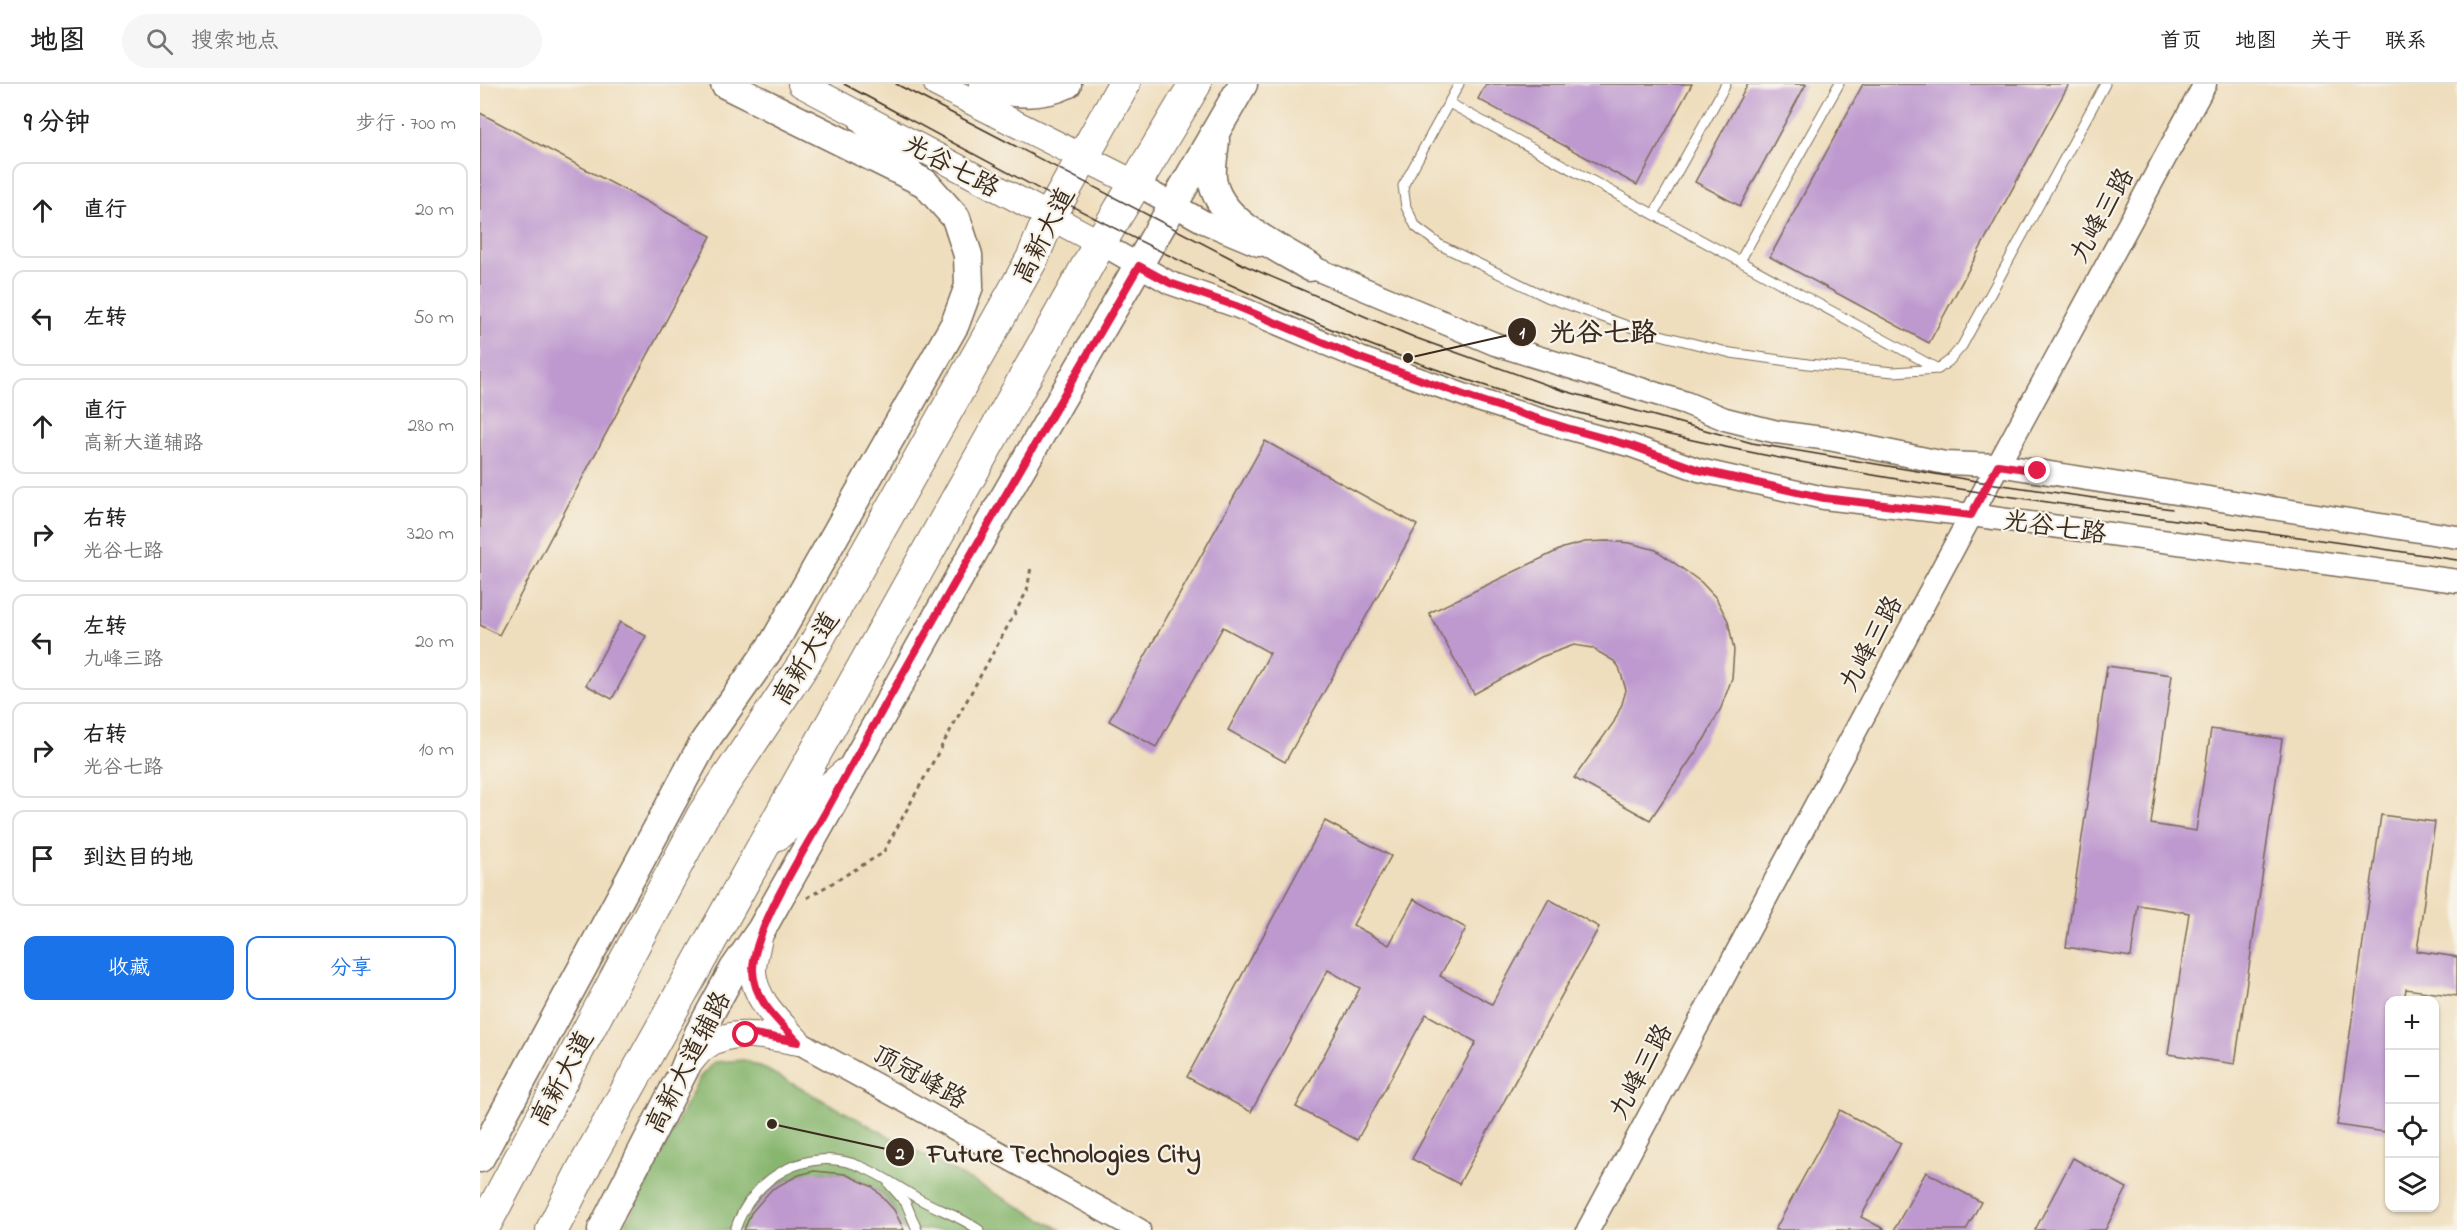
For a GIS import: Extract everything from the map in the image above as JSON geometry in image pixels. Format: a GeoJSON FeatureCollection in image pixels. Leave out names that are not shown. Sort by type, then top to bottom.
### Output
{"type":"FeatureCollection","features":[{"type":"Feature","properties":{"kind":"highway","name":"高新大道"},"geometry":{"type":"LineString","coordinates":[[482,1230],[703,815],[805,662],[1032,260],[1050,216],[1124,84]]}},
{"type":"Feature","properties":{"kind":"highway","name":"高新大道"},"geometry":{"type":"LineString","coordinates":[[552,1230],[583,1169],[1100,243],[1195,84]]}},
{"type":"Feature","properties":{"kind":"highway"},"geometry":{"type":"LineString","coordinates":[[944,416],[990,441]]}},
{"type":"Feature","properties":{"kind":"highway"},"geometry":{"type":"LineString","coordinates":[[761,849],[847,774]]}},
{"type":"Feature","properties":{"kind":"main road"},"geometry":{"type":"LineString","coordinates":[[480,1158],[704,742],[775,641],[955,324],[969,286],[968,255],[956,218],[925,183],[725,84]]}},
{"type":"Feature","properties":{"kind":"main road","name":"光谷七路"},"geometry":{"type":"LineString","coordinates":[[801,84],[1100,243]]}},
{"type":"Feature","properties":{"kind":"main road"},"geometry":{"type":"LineString","coordinates":[[984,84],[994,89],[1023,92],[1055,90],[1067,84]]}},
{"type":"Feature","properties":{"kind":"main road","name":"高新大道辅路"},"geometry":{"type":"LineString","coordinates":[[602,1230],[684,1070],[699,1033],[734,969],[761,930],[847,774],[1243,84]]}},
{"type":"Feature","properties":{"kind":"main road","name":"光谷七路"},"geometry":{"type":"LineString","coordinates":[[940,85],[1136,184]]}},
{"type":"Feature","properties":{"kind":"main road"},"geometry":{"type":"LineString","coordinates":[[1215,133],[1212,178],[1221,204],[1237,221],[1310,267]]}},
{"type":"Feature","properties":{"kind":"main road"},"geometry":{"type":"LineString","coordinates":[[672,873],[678,791]]}},
{"type":"Feature","properties":{"kind":"main road"},"geometry":{"type":"LineString","coordinates":[[761,930],[753,970],[756,987],[767,1008],[798,1042]]}},
{"type":"Feature","properties":{"kind":"main road"},"geometry":{"type":"LineString","coordinates":[[684,1070],[706,1046],[729,1036],[754,1034],[798,1042]]}},
{"type":"Feature","properties":{"kind":"street","name":"九峰三路"},"geometry":{"type":"LineString","coordinates":[[1588,1230],[2203,84]]}},
{"type":"Feature","properties":{"kind":"street"},"geometry":{"type":"LineString","coordinates":[[940,85],[980,99],[1023,92]]}},
{"type":"Feature","properties":{"kind":"street"},"geometry":{"type":"LineString","coordinates":[[847,109],[925,183]]}},
{"type":"Feature","properties":{"kind":"street","name":"光谷七路"},"geometry":{"type":"LineString","coordinates":[[1136,184],[1204,222],[1495,344],[1686,403],[1725,419],[1777,432],[1839,441],[1945,463],[1998,465],[2457,537]]}},
{"type":"Feature","properties":{"kind":"street","name":"光谷七路"},"geometry":{"type":"LineString","coordinates":[[1100,243],[1170,283],[1236,306],[1360,358],[1475,399],[1632,446],[1699,470],[1824,498],[1971,515],[2457,581]]}},
{"type":"Feature","properties":{"kind":"street","name":"顶冠峰路"},"geometry":{"type":"LineString","coordinates":[[798,1042],[1139,1230]]}},
{"type":"Feature","properties":{"kind":"lane"},"geometry":{"type":"LineString","coordinates":[[1459,84],[1403,186],[1406,207],[1416,228],[1440,245],[1548,297],[1633,328],[1720,350],[1808,364],[1894,372],[1938,369],[1949,361],[1962,346],[2105,84]]}},
{"type":"Feature","properties":{"kind":"lane"},"geometry":{"type":"LineString","coordinates":[[1654,214],[1726,84]]}},
{"type":"Feature","properties":{"kind":"lane"},"geometry":{"type":"LineString","coordinates":[[1740,261],[1839,84]]}},
{"type":"Feature","properties":{"kind":"lane"},"geometry":{"type":"LineString","coordinates":[[1449,103],[1938,369]]}},
{"type":"Feature","properties":{"kind":"lane"},"geometry":{"type":"LineString","coordinates":[[735,1230],[740,1214],[759,1187],[784,1169],[813,1161],[840,1160],[861,1166],[922,1201],[960,1216],[979,1230]]}},
{"type":"Feature","properties":{"kind":"lane"},"geometry":{"type":"LineString","coordinates":[[883,1178],[906,1203],[917,1230]]}},
{"type":"Feature","properties":{"kind":"path"},"geometry":{"type":"LineString","coordinates":[[803,901],[883,853],[1027,591],[1031,567]]}},
{"type":"Feature","properties":{"kind":"green space"},"geometry":{"type":"Polygon","coordinates":[[[744,1060],[767,1070],[1062,1230],[903,1230],[895,1211],[883,1195],[867,1183],[849,1175],[829,1172],[809,1173],[790,1178],[772,1189],[756,1208],[745,1230],[623,1230],[700,1077],[714,1062],[744,1060]]]}},
{"type":"Feature","properties":{"kind":"building"},"geometry":{"type":"Polygon","coordinates":[[[1486,84],[1692,84],[1637,185],[1478,99],[1486,84]]]}},
{"type":"Feature","properties":{"kind":"building"},"geometry":{"type":"Polygon","coordinates":[[[1748,84],[1806,84],[1740,206],[1695,182],[1748,84]]]}},
{"type":"Feature","properties":{"kind":"building"},"geometry":{"type":"Polygon","coordinates":[[[1863,84],[2069,84],[1929,343],[1770,257],[1863,84]]]}},
{"type":"Feature","properties":{"kind":"building"},"geometry":{"type":"Polygon","coordinates":[[[480,113],[711,236],[499,635],[480,625],[480,113]]]}},
{"type":"Feature","properties":{"kind":"building"},"geometry":{"type":"Polygon","coordinates":[[[1265,441],[1417,525],[1285,762],[1228,730],[1270,653],[1223,627],[1156,747],[1109,721],[1265,441]]]}},
{"type":"Feature","properties":{"kind":"building"},"geometry":{"type":"Polygon","coordinates":[[[1585,542],[1630,543],[1656,550],[1701,582],[1716,598],[1728,621],[1734,650],[1732,678],[1721,708],[1705,738],[1650,820],[1574,778],[1614,722],[1622,704],[1626,690],[1619,667],[1614,661],[1592,648],[1574,645],[1541,657],[1474,694],[1429,613],[1563,548],[1585,542]]]}},
{"type":"Feature","properties":{"kind":"building"},"geometry":{"type":"Polygon","coordinates":[[[620,622],[646,636],[612,699],[586,685],[620,622]]]}},
{"type":"Feature","properties":{"kind":"building"},"geometry":{"type":"Polygon","coordinates":[[[2107,666],[2172,675],[2151,824],[2196,831],[2211,729],[2282,739],[2235,1064],[2168,1054],[2189,913],[2138,905],[2131,957],[2066,947],[2107,666]]]}},
{"type":"Feature","properties":{"kind":"building"},"geometry":{"type":"Polygon","coordinates":[[[2381,815],[2435,822],[2417,951],[2457,957],[2457,996],[2406,989],[2405,996],[2385,996],[2385,1132],[2337,1125],[2381,815]]]}},
{"type":"Feature","properties":{"kind":"building"},"geometry":{"type":"Polygon","coordinates":[[[1325,821],[1391,856],[1353,925],[1389,945],[1414,899],[1466,928],[1440,976],[1492,1004],[1549,899],[1599,927],[1459,1184],[1412,1159],[1476,1042],[1426,1014],[1357,1140],[1296,1107],[1360,988],[1328,970],[1251,1112],[1187,1077],[1325,821]]]}},
{"type":"Feature","properties":{"kind":"building"},"geometry":{"type":"Polygon","coordinates":[[[1840,1110],[1901,1143],[1861,1217],[1886,1230],[1775,1230],[1840,1110]]]}},
{"type":"Feature","properties":{"kind":"building"},"geometry":{"type":"Polygon","coordinates":[[[2073,1158],[2127,1188],[2105,1230],[2035,1230],[2073,1158]]]}},
{"type":"Feature","properties":{"kind":"building"},"geometry":{"type":"Polygon","coordinates":[[[814,1171],[845,1174],[873,1187],[894,1210],[904,1230],[744,1230],[751,1213],[772,1189],[799,1175],[814,1171]]]}},
{"type":"Feature","properties":{"kind":"building"},"geometry":{"type":"Polygon","coordinates":[[[1926,1172],[1981,1202],[1966,1230],[1894,1230],[1926,1172]]]}},
{"type":"Feature","properties":{"kind":"tram line"},"geometry":{"type":"LineString","coordinates":[[844,84],[1104,223],[1281,308],[1463,379],[1557,407],[1668,435],[1892,478],[2457,560]]}},
{"type":"Feature","properties":{"kind":"tram line"},"geometry":{"type":"LineString","coordinates":[[896,84],[1246,266],[1416,338],[1561,390],[1752,443],[1988,483],[2172,509]]}},
{"type":"Feature","properties":{"kind":"place","name":"光谷七路"},"geometry":{"type":"Point","coordinates":[1408,358]}},
{"type":"Feature","properties":{"kind":"place","name":"Future Technologies City"},"geometry":{"type":"Point","coordinates":[772,1124]}},
{"type":"Feature","properties":{"kind":"route"},"geometry":{"type":"LineString","coordinates":[[746,1035],[754,1034],[798,1042],[767,1008],[756,987],[753,970],[761,930],[1000,505],[1139,266],[1170,283],[1236,306],[1360,358],[1475,399],[1632,446],[1699,470],[1824,498],[1971,515],[1998,465],[2038,471]]}}]}
